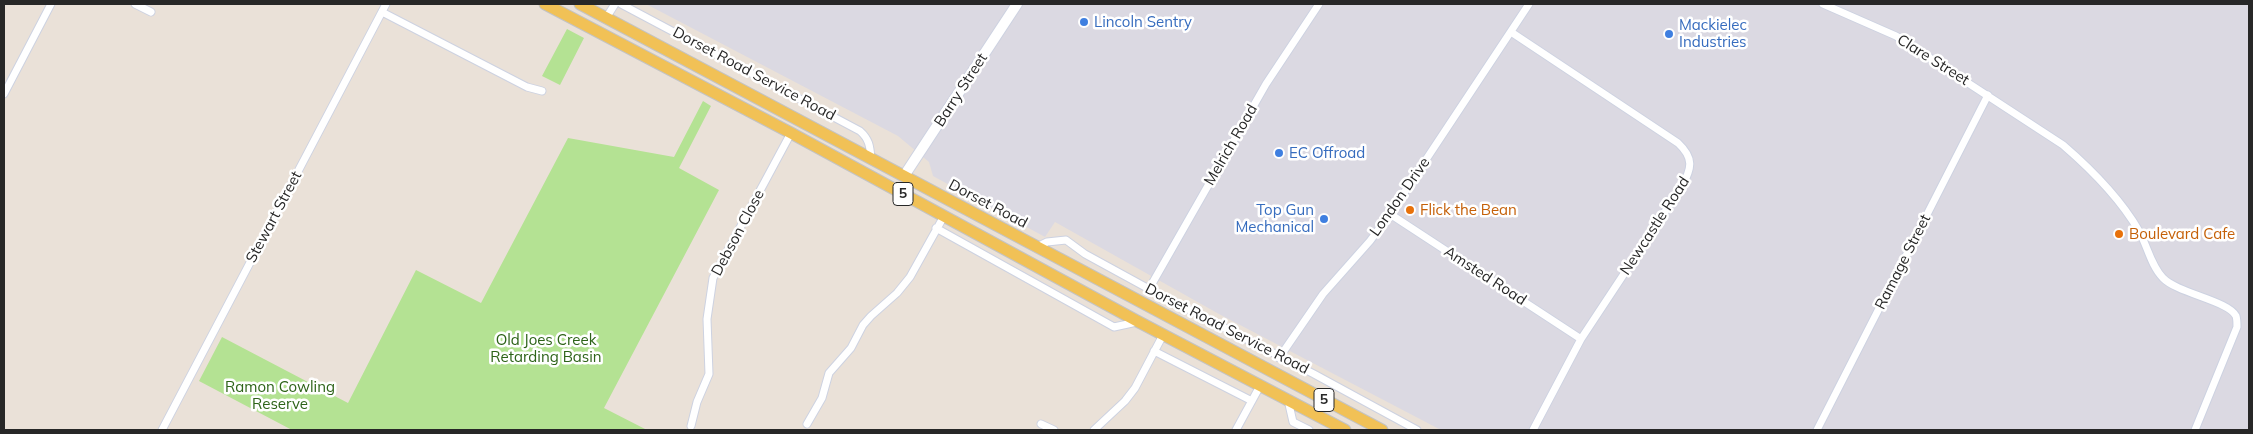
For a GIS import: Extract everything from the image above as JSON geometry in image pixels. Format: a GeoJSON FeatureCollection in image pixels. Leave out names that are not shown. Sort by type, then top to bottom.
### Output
{"type":"FeatureCollection","features":[{"type":"Feature","properties":{"kind":"main road","name":"Dorset Road"},"geometry":{"type":"LineString","coordinates":[[545,4],[791,133],[1163,335],[1345,430]]}},
{"type":"Feature","properties":{"kind":"main road","name":"Dorset Road"},"geometry":{"type":"LineString","coordinates":[[580,4],[872,158],[1267,371],[1382,430]]}},
{"type":"Feature","properties":{"kind":"main road","name":"Barry Street"},"geometry":{"type":"LineString","coordinates":[[904,176],[1017,4]]}},
{"type":"Feature","properties":{"kind":"main road"},"geometry":{"type":"LineString","coordinates":[[896,190],[904,176]]}},
{"type":"Feature","properties":{"kind":"main road"},"geometry":{"type":"LineString","coordinates":[[1036,266],[1037,247]]}},
{"type":"Feature","properties":{"kind":"main road"},"geometry":{"type":"LineString","coordinates":[[1260,386],[1267,371]]}},
{"type":"Feature","properties":{"kind":"street"},"geometry":{"type":"LineString","coordinates":[[4,94],[51,4]]}},
{"type":"Feature","properties":{"kind":"street"},"geometry":{"type":"LineString","coordinates":[[135,4],[152,12]]}},
{"type":"Feature","properties":{"kind":"street","name":"Stewart Street"},"geometry":{"type":"LineString","coordinates":[[162,430],[386,4]]}},
{"type":"Feature","properties":{"kind":"street"},"geometry":{"type":"LineString","coordinates":[[606,18],[615,4]]}},
{"type":"Feature","properties":{"kind":"street","name":"Dorset Road Service Road"},"geometry":{"type":"LineString","coordinates":[[621,4],[860,131],[867,137],[872,158]]}},
{"type":"Feature","properties":{"kind":"street","name":"Melrich Road"},"geometry":{"type":"LineString","coordinates":[[1149,289],[1266,84],[1319,4]]}},
{"type":"Feature","properties":{"kind":"street","name":"London Drive"},"geometry":{"type":"LineString","coordinates":[[1279,358],[1323,294],[1370,241],[1390,214],[1529,4]]}},
{"type":"Feature","properties":{"kind":"street","name":"Clare Street"},"geometry":{"type":"LineString","coordinates":[[1823,4],[1896,36],[2038,127],[2084,163],[2112,194],[2138,230],[2163,279],[2177,287],[2231,309],[2237,317],[2237,327],[2195,430]]}},
{"type":"Feature","properties":{"kind":"street"},"geometry":{"type":"LineString","coordinates":[[382,12],[527,87],[542,91]]}},
{"type":"Feature","properties":{"kind":"street","name":"Newcastle Road"},"geometry":{"type":"LineString","coordinates":[[1510,32],[1678,143],[1688,152],[1689,173],[1682,186],[1581,339],[1533,430]]}},
{"type":"Feature","properties":{"kind":"street","name":"Ramage Street"},"geometry":{"type":"LineString","coordinates":[[1817,430],[1988,95]]}},
{"type":"Feature","properties":{"kind":"street","name":"Debson Close"},"geometry":{"type":"LineString","coordinates":[[691,426],[697,402],[709,374],[707,312],[713,278],[791,133]]}},
{"type":"Feature","properties":{"kind":"street","name":"Amsted Road"},"geometry":{"type":"LineString","coordinates":[[1390,214],[1581,339]]}},
{"type":"Feature","properties":{"kind":"street"},"geometry":{"type":"LineString","coordinates":[[807,424],[822,398],[830,373],[851,348],[870,316],[898,293],[910,277],[944,216]]}},
{"type":"Feature","properties":{"kind":"street"},"geometry":{"type":"LineString","coordinates":[[936,228],[1114,327],[1137,321]]}},
{"type":"Feature","properties":{"kind":"street","name":"Dorset Road Service Road"},"geometry":{"type":"LineString","coordinates":[[1037,247],[1047,242],[1066,240],[1085,254],[1149,289],[1279,358],[1314,374],[1417,430]]}},
{"type":"Feature","properties":{"kind":"street"},"geometry":{"type":"LineString","coordinates":[[1094,430],[1125,401],[1135,388],[1163,335]]}},
{"type":"Feature","properties":{"kind":"street"},"geometry":{"type":"LineString","coordinates":[[1154,351],[1252,401]]}},
{"type":"Feature","properties":{"kind":"street"},"geometry":{"type":"LineString","coordinates":[[1236,430],[1260,386]]}},
{"type":"Feature","properties":{"kind":"street"},"geometry":{"type":"LineString","coordinates":[[1288,400],[1293,422],[1309,430]]}},
{"type":"Feature","properties":{"kind":"street"},"geometry":{"type":"LineString","coordinates":[[1041,424],[1054,430]]}},
{"type":"Feature","properties":{"kind":"shaded area"},"geometry":{"type":"Polygon","coordinates":[[[646,4],[2249,4],[2249,430],[1441,430],[1219,314],[1055,222],[1045,237],[933,176],[929,162],[898,136],[646,4]]]}},
{"type":"Feature","properties":{"kind":"green space"},"geometry":{"type":"Polygon","coordinates":[[[567,29],[584,38],[560,85],[542,76],[567,29]]]}},
{"type":"Feature","properties":{"kind":"green space","name":"Old Joes Creek Retarding Basin"},"geometry":{"type":"Polygon","coordinates":[[[703,101],[711,106],[679,168],[719,190],[604,408],[647,430],[292,430],[199,381],[222,337],[348,403],[416,270],[481,303],[568,138],[674,157],[703,101]]]}},
{"type":"Feature","properties":{"kind":"place","name":"Lincoln Sentry"},"geometry":{"type":"Point","coordinates":[1084,22]}},
{"type":"Feature","properties":{"kind":"place","name":"Mackielec Industries"},"geometry":{"type":"Point","coordinates":[1669,34]}},
{"type":"Feature","properties":{"kind":"place","name":"EC Offroad"},"geometry":{"type":"Point","coordinates":[1279,153]}},
{"type":"Feature","properties":{"kind":"place","name":"Flick the Bean"},"geometry":{"type":"Point","coordinates":[1410,210]}},
{"type":"Feature","properties":{"kind":"place","name":"Top Gun Mechanical"},"geometry":{"type":"Point","coordinates":[1324,219]}},
{"type":"Feature","properties":{"kind":"place","name":"Boulevard Cafe"},"geometry":{"type":"Point","coordinates":[2119,234]}},
{"type":"Feature","properties":{"kind":"park label","name":"Ramon Cowling Reserve"},"geometry":{"type":"Point","coordinates":[280,396]}}]}
